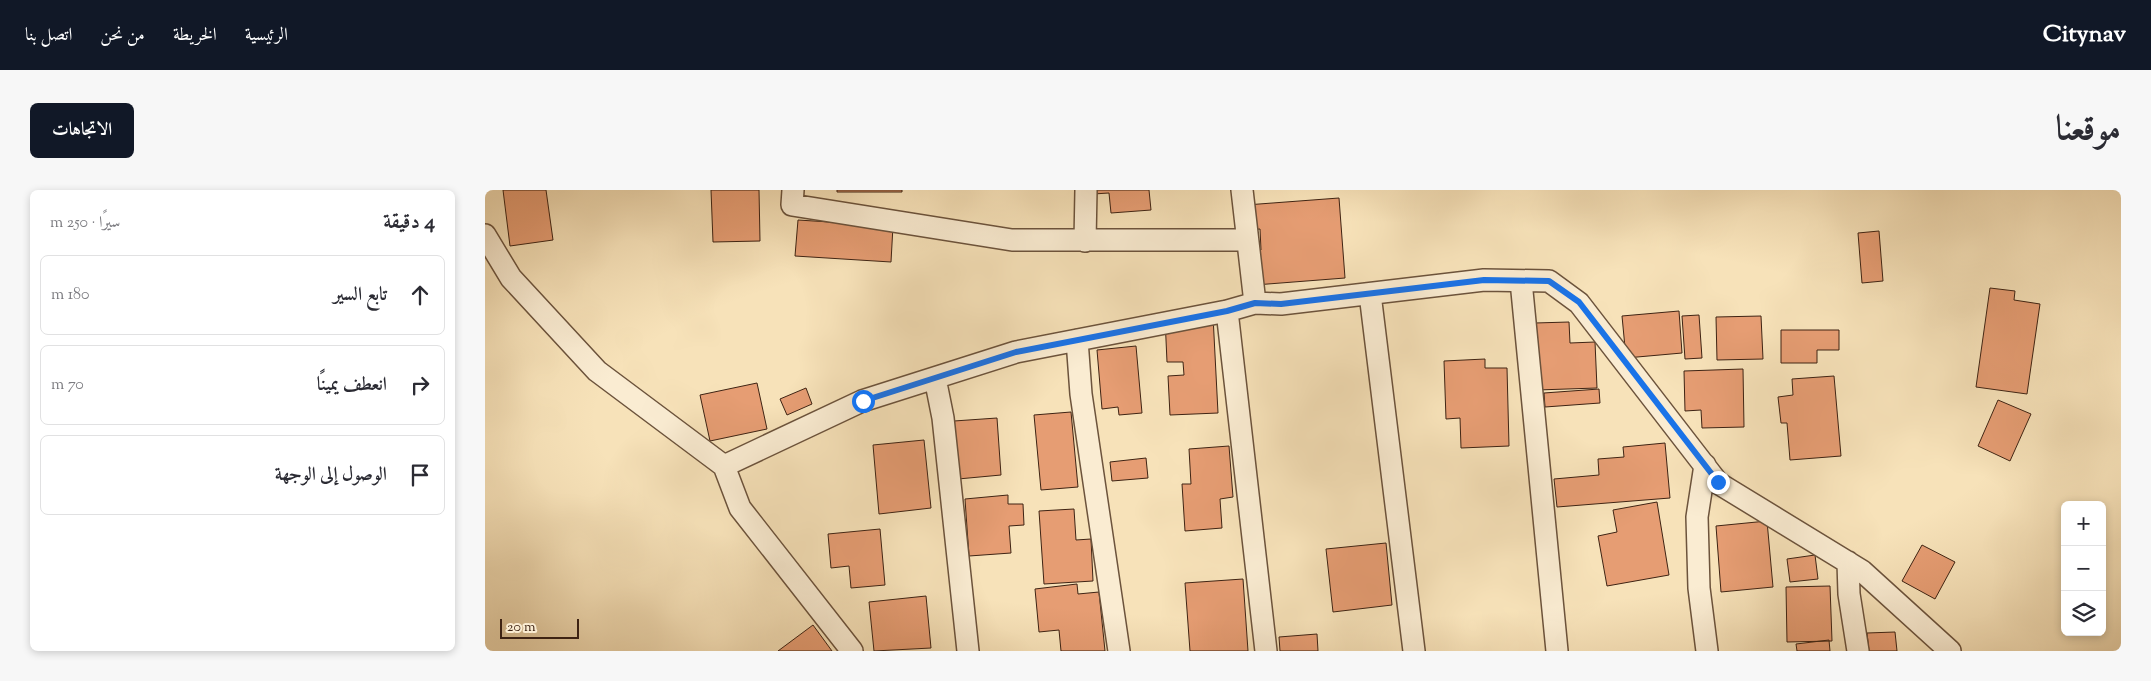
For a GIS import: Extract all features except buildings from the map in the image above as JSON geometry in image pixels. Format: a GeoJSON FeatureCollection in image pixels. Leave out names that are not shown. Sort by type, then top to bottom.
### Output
{"type":"FeatureCollection","features":[{"type":"Feature","properties":{"kind":"street"},"geometry":{"type":"LineString","coordinates":[[793,190],[793,205],[1012,240],[1247,240]]}},
{"type":"Feature","properties":{"kind":"street"},"geometry":{"type":"LineString","coordinates":[[1085,241],[1086,190]]}},
{"type":"Feature","properties":{"kind":"street"},"geometry":{"type":"LineString","coordinates":[[1242,190],[1255,303]]}},
{"type":"Feature","properties":{"kind":"street"},"geometry":{"type":"LineString","coordinates":[[485,235],[511,278],[597,371],[724,466],[740,508],[852,651]]}},
{"type":"Feature","properties":{"kind":"street"},"geometry":{"type":"LineString","coordinates":[[724,466],[863,401],[1016,352],[1227,311],[1255,303],[1281,304],[1484,280],[1549,281],[1579,302],[1718,482],[1862,571],[1950,651]]}},
{"type":"Feature","properties":{"kind":"street"},"geometry":{"type":"LineString","coordinates":[[1521,281],[1557,651]]}},
{"type":"Feature","properties":{"kind":"street"},"geometry":{"type":"LineString","coordinates":[[1370,294],[1413,651]]}},
{"type":"Feature","properties":{"kind":"street"},"geometry":{"type":"LineString","coordinates":[[1227,311],[1266,651]]}},
{"type":"Feature","properties":{"kind":"street"},"geometry":{"type":"LineString","coordinates":[[1077,340],[1081,394],[1119,651]]}},
{"type":"Feature","properties":{"kind":"street"},"geometry":{"type":"LineString","coordinates":[[935,378],[943,418],[968,651]]}},
{"type":"Feature","properties":{"kind":"street"},"geometry":{"type":"LineString","coordinates":[[1705,465],[1697,517],[1699,588],[1707,651]]}},
{"type":"Feature","properties":{"kind":"street"},"geometry":{"type":"LineString","coordinates":[[1848,562],[1849,594],[1858,651]]}},
{"type":"Feature","properties":{"kind":"route"},"geometry":{"type":"LineString","coordinates":[[863,401],[1016,352],[1227,311],[1255,303],[1281,304],[1484,280],[1549,281],[1579,302],[1718,482]]}}]}
